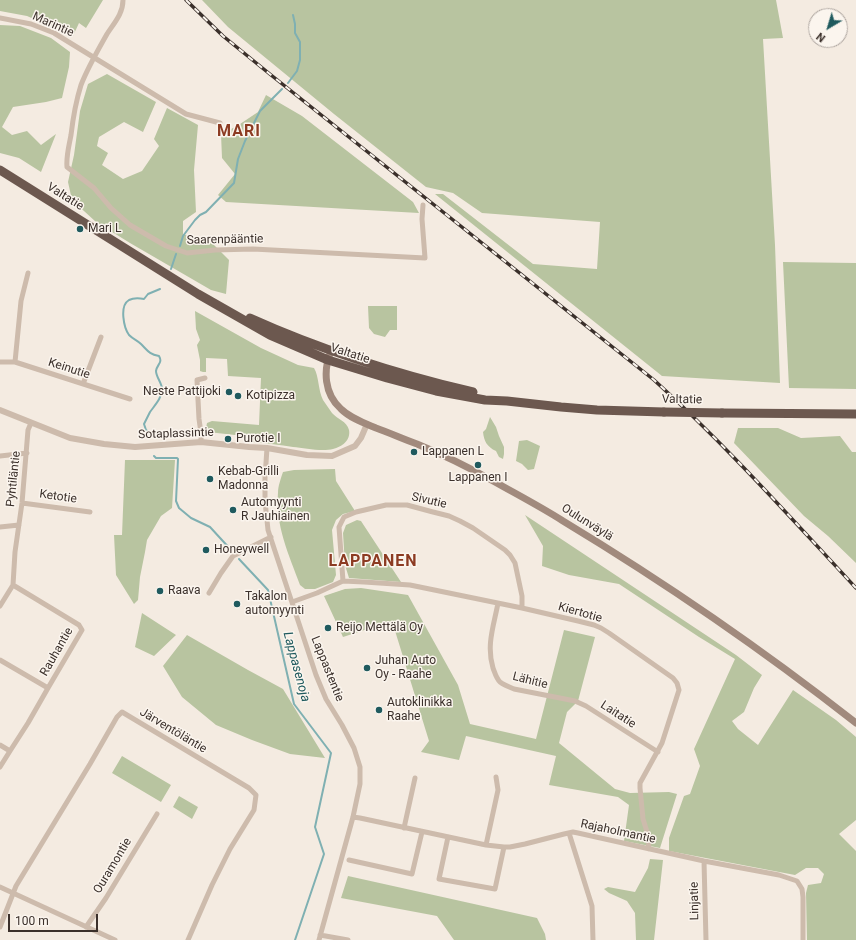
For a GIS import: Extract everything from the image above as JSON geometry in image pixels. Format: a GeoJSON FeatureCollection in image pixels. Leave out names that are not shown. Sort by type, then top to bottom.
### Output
{"type":"FeatureCollection","features":[{"type":"Feature","properties":{"kind":"highway","name":"Valtatie"},"geometry":{"type":"LineString","coordinates":[[0,170],[198,294],[270,335],[328,360],[387,378],[436,391],[485,400],[597,410],[856,414]]}},
{"type":"Feature","properties":{"kind":"highway","name":"Valtatie"},"geometry":{"type":"LineString","coordinates":[[198,294],[258,322],[331,351],[403,373],[508,401]]}},
{"type":"Feature","properties":{"kind":"main road","name":"Oulunväylä"},"geometry":{"type":"LineString","coordinates":[[331,351],[328,360],[326,378],[327,386],[333,401],[347,414],[464,465],[562,520],[705,612],[798,678],[856,723]]}},
{"type":"Feature","properties":{"kind":"street"},"geometry":{"type":"LineString","coordinates":[[95,58],[108,32],[117,20],[122,8],[123,0]]}},
{"type":"Feature","properties":{"kind":"street","name":"Marintie"},"geometry":{"type":"LineString","coordinates":[[0,18],[42,28],[66,40],[186,114],[220,123]]}},
{"type":"Feature","properties":{"kind":"street","name":"Saarenpääntie"},"geometry":{"type":"LineString","coordinates":[[95,58],[84,78],[79,92],[66,159],[67,167],[94,188],[111,208],[130,225],[166,246],[187,253],[215,250],[253,249],[425,258],[422,219],[423,205]]}},
{"type":"Feature","properties":{"kind":"street"},"geometry":{"type":"LineString","coordinates":[[15,362],[21,301],[28,273]]}},
{"type":"Feature","properties":{"kind":"street"},"geometry":{"type":"LineString","coordinates":[[83,384],[101,337]]}},
{"type":"Feature","properties":{"kind":"street","name":"Keinutie"},"geometry":{"type":"LineString","coordinates":[[0,362],[15,362],[130,399]]}},
{"type":"Feature","properties":{"kind":"street"},"geometry":{"type":"LineString","coordinates":[[201,442],[197,380],[205,378]]}},
{"type":"Feature","properties":{"kind":"street","name":"Sotaplassintie"},"geometry":{"type":"LineString","coordinates":[[0,410],[70,438],[112,445],[135,447],[201,442],[267,448],[307,455],[332,456],[355,446],[361,438],[367,424]]}},
{"type":"Feature","properties":{"kind":"street","name":"Pyhtiläntie"},"geometry":{"type":"LineString","coordinates":[[1,603],[13,585],[28,430],[31,423]]}},
{"type":"Feature","properties":{"kind":"street","name":"Lappastentie"},"geometry":{"type":"LineString","coordinates":[[267,448],[265,502],[270,538],[316,675],[326,699],[354,748],[360,767],[360,784],[353,817],[319,937]]}},
{"type":"Feature","properties":{"kind":"street"},"geometry":{"type":"LineString","coordinates":[[0,456],[27,452]]}},
{"type":"Feature","properties":{"kind":"street","name":"Ketotie"},"geometry":{"type":"LineString","coordinates":[[22,503],[90,512]]}},
{"type":"Feature","properties":{"kind":"street","name":"Sivutie"},"geometry":{"type":"LineString","coordinates":[[343,581],[339,527],[344,518],[356,512],[386,505],[407,506],[449,516],[473,528],[505,550],[515,563],[522,596],[522,608]]}},
{"type":"Feature","properties":{"kind":"street"},"geometry":{"type":"LineString","coordinates":[[0,528],[19,525]]}},
{"type":"Feature","properties":{"kind":"street"},"geometry":{"type":"LineString","coordinates":[[209,593],[233,556],[270,538]]}},
{"type":"Feature","properties":{"kind":"street","name":"Kiertotie"},"geometry":{"type":"LineString","coordinates":[[292,602],[343,581],[410,585],[522,608],[601,628],[672,678],[677,683],[679,690],[665,737],[640,783],[649,849]]}},
{"type":"Feature","properties":{"kind":"street","name":"Rauhantie"},"geometry":{"type":"LineString","coordinates":[[0,660],[48,688],[82,630],[79,625],[13,585]]}},
{"type":"Feature","properties":{"kind":"street","name":"Lähitie"},"geometry":{"type":"LineString","coordinates":[[498,603],[490,644],[490,658],[495,675],[500,682],[514,690],[565,699]]}},
{"type":"Feature","properties":{"kind":"street"},"geometry":{"type":"LineString","coordinates":[[0,767],[48,688]]}},
{"type":"Feature","properties":{"kind":"street","name":"Laitatie"},"geometry":{"type":"LineString","coordinates":[[565,699],[575,701],[586,706],[658,752]]}},
{"type":"Feature","properties":{"kind":"street","name":"Järventöläntie"},"geometry":{"type":"LineString","coordinates":[[13,894],[16,886],[117,717],[122,712],[249,788],[256,795],[254,810],[230,849],[212,885],[188,940]]}},
{"type":"Feature","properties":{"kind":"street"},"geometry":{"type":"LineString","coordinates":[[0,745],[10,751]]}},
{"type":"Feature","properties":{"kind":"street"},"geometry":{"type":"LineString","coordinates":[[486,845],[498,790],[496,777]]}},
{"type":"Feature","properties":{"kind":"street"},"geometry":{"type":"LineString","coordinates":[[404,828],[415,778]]}},
{"type":"Feature","properties":{"kind":"street","name":"Ouramontie"},"geometry":{"type":"LineString","coordinates":[[86,927],[106,898],[157,814]]}},
{"type":"Feature","properties":{"kind":"street","name":"Rajaholmantie"},"geometry":{"type":"LineString","coordinates":[[353,817],[486,845],[504,847],[525,844],[569,833],[578,833],[704,861],[779,875],[797,881],[802,890],[802,940]]}},
{"type":"Feature","properties":{"kind":"street"},"geometry":{"type":"LineString","coordinates":[[348,860],[412,874],[422,832]]}},
{"type":"Feature","properties":{"kind":"street"},"geometry":{"type":"LineString","coordinates":[[569,833],[592,906],[593,940]]}},
{"type":"Feature","properties":{"kind":"street"},"geometry":{"type":"LineString","coordinates":[[448,837],[439,879],[453,882],[495,889],[504,847]]}},
{"type":"Feature","properties":{"kind":"street","name":"Linjatie"},"geometry":{"type":"LineString","coordinates":[[704,861],[706,940]]}},
{"type":"Feature","properties":{"kind":"street"},"geometry":{"type":"LineString","coordinates":[[0,887],[115,940]]}},
{"type":"Feature","properties":{"kind":"street"},"geometry":{"type":"LineString","coordinates":[[0,927],[13,894]]}},
{"type":"Feature","properties":{"kind":"street"},"geometry":{"type":"LineString","coordinates":[[319,937],[348,940]]}},
{"type":"Feature","properties":{"kind":"green space"},"geometry":{"type":"Polygon","coordinates":[[[0,0],[103,0],[86,28],[79,23],[73,36],[27,16],[0,11],[0,0]]]}},
{"type":"Feature","properties":{"kind":"green space"},"geometry":{"type":"Polygon","coordinates":[[[202,0],[776,0],[783,38],[763,39],[775,245],[780,383],[662,376],[435,194],[443,194],[533,264],[597,269],[600,222],[482,213],[453,193],[426,187],[228,27],[202,0]]]}},
{"type":"Feature","properties":{"kind":"green space"},"geometry":{"type":"Polygon","coordinates":[[[0,25],[20,26],[51,38],[70,52],[69,67],[62,98],[13,107],[2,127],[12,135],[27,131],[41,145],[56,134],[41,172],[19,158],[0,153],[0,25]]]}},
{"type":"Feature","properties":{"kind":"green space"},"geometry":{"type":"Polygon","coordinates":[[[107,74],[156,102],[143,132],[124,122],[99,137],[97,146],[108,153],[102,165],[123,179],[142,171],[159,146],[154,139],[167,108],[198,125],[194,170],[196,212],[183,221],[183,234],[213,244],[229,260],[226,294],[211,290],[130,243],[96,222],[72,200],[68,182],[74,155],[80,111],[88,84],[107,74]]]}},
{"type":"Feature","properties":{"kind":"green space"},"geometry":{"type":"Polygon","coordinates":[[[266,95],[302,116],[413,202],[419,213],[226,202],[218,195],[235,174],[222,158],[221,134],[237,126],[258,112],[266,95]]]}},
{"type":"Feature","properties":{"kind":"green space"},"geometry":{"type":"Polygon","coordinates":[[[783,262],[856,263],[856,389],[789,388],[783,262]]]}},
{"type":"Feature","properties":{"kind":"green space"},"geometry":{"type":"Polygon","coordinates":[[[368,306],[397,306],[397,330],[390,330],[385,337],[374,334],[369,328],[368,306]]]}},
{"type":"Feature","properties":{"kind":"green space"},"geometry":{"type":"Polygon","coordinates":[[[195,311],[261,348],[298,365],[314,368],[323,400],[332,413],[348,427],[349,437],[347,440],[340,447],[329,450],[318,450],[253,442],[253,437],[208,432],[206,428],[207,423],[212,421],[259,425],[261,378],[228,376],[227,359],[206,358],[206,372],[200,371],[200,360],[197,345],[200,340],[196,329],[195,311]]]}},
{"type":"Feature","properties":{"kind":"green space"},"geometry":{"type":"Polygon","coordinates":[[[490,417],[496,427],[504,447],[503,459],[499,457],[496,451],[488,446],[484,438],[483,432],[486,429],[490,417]]]}},
{"type":"Feature","properties":{"kind":"green space"},"geometry":{"type":"Polygon","coordinates":[[[738,428],[778,428],[801,438],[840,436],[852,452],[856,452],[856,563],[828,536],[804,516],[734,443],[738,428]]]}},
{"type":"Feature","properties":{"kind":"green space"},"geometry":{"type":"Polygon","coordinates":[[[527,440],[540,446],[534,469],[528,470],[516,461],[519,441],[527,440]]]}},
{"type":"Feature","properties":{"kind":"green space"},"geometry":{"type":"Polygon","coordinates":[[[125,460],[175,460],[172,508],[161,516],[147,540],[140,577],[138,600],[134,604],[116,575],[114,535],[122,535],[125,460]]]}},
{"type":"Feature","properties":{"kind":"green space"},"geometry":{"type":"Polygon","coordinates":[[[335,469],[336,481],[355,511],[343,514],[336,520],[332,530],[336,575],[333,582],[315,589],[305,589],[300,585],[287,551],[281,528],[278,505],[279,485],[283,472],[294,470],[335,469]]]}},
{"type":"Feature","properties":{"kind":"green space"},"geometry":{"type":"Polygon","coordinates":[[[525,515],[736,655],[762,675],[754,688],[744,712],[732,721],[738,729],[758,745],[793,690],[836,720],[856,737],[856,820],[839,834],[856,851],[856,940],[807,940],[806,893],[808,885],[821,883],[824,874],[818,868],[806,868],[795,875],[669,851],[669,838],[684,796],[690,794],[700,766],[694,749],[735,659],[619,584],[569,575],[542,566],[543,546],[525,515]]]}},
{"type":"Feature","properties":{"kind":"green space"},"geometry":{"type":"Polygon","coordinates":[[[357,520],[361,521],[401,582],[349,578],[345,565],[343,533],[346,525],[357,520]]]}},
{"type":"Feature","properties":{"kind":"green space"},"geometry":{"type":"Polygon","coordinates":[[[361,588],[408,595],[458,685],[470,724],[536,739],[564,630],[595,637],[578,701],[567,712],[559,743],[615,789],[630,793],[669,792],[677,794],[660,848],[624,841],[629,805],[618,797],[549,785],[556,756],[466,736],[459,760],[421,752],[429,741],[392,621],[343,637],[324,596],[345,589],[361,588]]]}},
{"type":"Feature","properties":{"kind":"green space"},"geometry":{"type":"Polygon","coordinates":[[[142,613],[176,635],[154,656],[135,647],[142,613]]]}},
{"type":"Feature","properties":{"kind":"green space"},"geometry":{"type":"Polygon","coordinates":[[[187,635],[283,689],[325,758],[290,754],[216,725],[182,697],[163,666],[187,635]]]}},
{"type":"Feature","properties":{"kind":"green space"},"geometry":{"type":"Polygon","coordinates":[[[122,756],[171,785],[161,802],[112,773],[122,756]]]}},
{"type":"Feature","properties":{"kind":"green space"},"geometry":{"type":"Polygon","coordinates":[[[179,796],[198,807],[192,819],[173,807],[179,796]]]}},
{"type":"Feature","properties":{"kind":"green space"},"geometry":{"type":"Polygon","coordinates":[[[650,859],[663,860],[654,940],[636,940],[635,913],[627,901],[609,893],[604,889],[608,887],[635,892],[648,868],[650,859]]]}},
{"type":"Feature","properties":{"kind":"green space"},"geometry":{"type":"Polygon","coordinates":[[[348,876],[537,918],[545,934],[546,940],[454,940],[437,916],[341,898],[348,876]]]}},
{"type":"Feature","properties":{"kind":"waterway"},"geometry":{"type":"LineString","coordinates":[[288,83],[297,71],[300,60],[300,42],[295,33],[293,15]]}},
{"type":"Feature","properties":{"kind":"waterway"},"geometry":{"type":"LineString","coordinates":[[180,246],[183,236],[195,220],[206,212],[234,183],[238,159],[260,111],[282,89]]}},
{"type":"Feature","properties":{"kind":"waterway"},"geometry":{"type":"LineString","coordinates":[[171,269],[176,254]]}},
{"type":"Feature","properties":{"kind":"waterway"},"geometry":{"type":"LineString","coordinates":[[151,435],[146,430],[144,424],[162,392],[162,387],[156,371],[160,358],[159,356],[149,352],[129,335],[125,327],[123,312],[124,307],[129,300],[136,298],[144,299],[148,294],[160,289]]}},
{"type":"Feature","properties":{"kind":"waterway","name":"Lappasenoja"},"geometry":{"type":"LineString","coordinates":[[154,456],[156,458],[178,459],[176,501],[179,508],[191,518],[210,527],[232,551]]}},
{"type":"Feature","properties":{"kind":"waterway","name":"Lappasenoja"},"geometry":{"type":"LineString","coordinates":[[239,559],[268,590],[294,704],[331,753],[315,827],[324,854],[295,940]]}},
{"type":"Feature","properties":{"kind":"railway"},"geometry":{"type":"LineString","coordinates":[[186,0],[223,36],[271,75],[654,380],[707,430],[856,588]]}},
{"type":"Feature","properties":{"kind":"place","name":"Mari L"},"geometry":{"type":"Point","coordinates":[80,229]}},
{"type":"Feature","properties":{"kind":"place","name":"Neste Pattijoki"},"geometry":{"type":"Point","coordinates":[229,392]}},
{"type":"Feature","properties":{"kind":"place","name":"Kotipizza"},"geometry":{"type":"Point","coordinates":[238,396]}},
{"type":"Feature","properties":{"kind":"place","name":"Purotie I"},"geometry":{"type":"Point","coordinates":[228,439]}},
{"type":"Feature","properties":{"kind":"place","name":"Lappanen L"},"geometry":{"type":"Point","coordinates":[414,452]}},
{"type":"Feature","properties":{"kind":"place","name":"Lappanen I"},"geometry":{"type":"Point","coordinates":[478,465]}},
{"type":"Feature","properties":{"kind":"place","name":"Kebab-Grilli Madonna"},"geometry":{"type":"Point","coordinates":[210,479]}},
{"type":"Feature","properties":{"kind":"place","name":"Automyynti R Jauhiainen"},"geometry":{"type":"Point","coordinates":[233,510]}},
{"type":"Feature","properties":{"kind":"place","name":"Honeywell"},"geometry":{"type":"Point","coordinates":[206,550]}},
{"type":"Feature","properties":{"kind":"place","name":"Raava"},"geometry":{"type":"Point","coordinates":[160,591]}},
{"type":"Feature","properties":{"kind":"place","name":"Takalon automyynti"},"geometry":{"type":"Point","coordinates":[237,604]}},
{"type":"Feature","properties":{"kind":"place","name":"Reijo Mettälä Oy"},"geometry":{"type":"Point","coordinates":[328,628]}},
{"type":"Feature","properties":{"kind":"place","name":"Juhan Auto Oy - Raahe"},"geometry":{"type":"Point","coordinates":[367,668]}},
{"type":"Feature","properties":{"kind":"place","name":"Autoklinikka Raahe"},"geometry":{"type":"Point","coordinates":[379,710]}},
{"type":"Feature","properties":{"kind":"district","name":"MARI"},"geometry":{"type":"Point","coordinates":[239,132]}},
{"type":"Feature","properties":{"kind":"district","name":"LAPPANEN"},"geometry":{"type":"Point","coordinates":[373,562]}}]}
